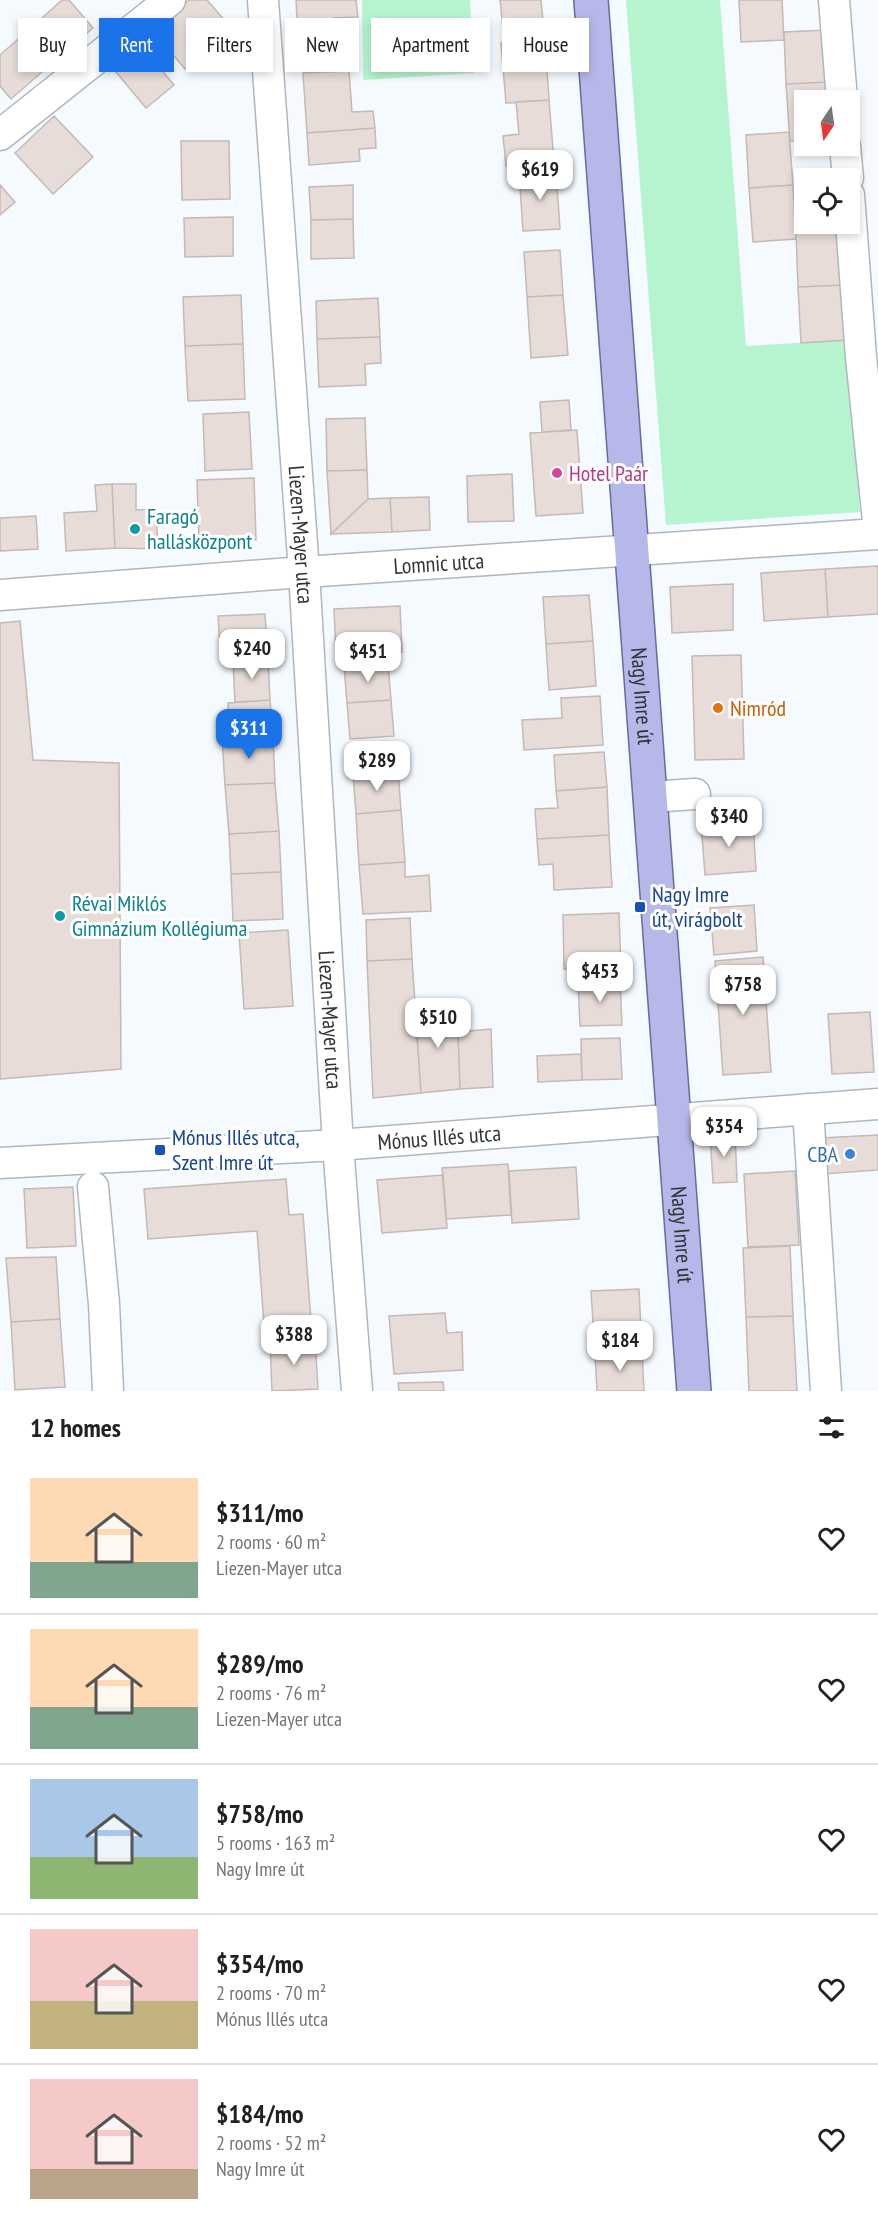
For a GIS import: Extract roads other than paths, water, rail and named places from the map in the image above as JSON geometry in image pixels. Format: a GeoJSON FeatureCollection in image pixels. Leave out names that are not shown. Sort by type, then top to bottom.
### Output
{"type":"FeatureCollection","features":[{"type":"Feature","properties":{"kind":"main road","name":"Nagy Imre út"},"geometry":{"type":"LineString","coordinates":[[591,0],[694,1391]]}},
{"type":"Feature","properties":{"kind":"street"},"geometry":{"type":"LineString","coordinates":[[0,135],[170,0]]}},
{"type":"Feature","properties":{"kind":"street","name":"Liezen-Mayer utca"},"geometry":{"type":"LineString","coordinates":[[263,0],[304,572],[338,1145],[357,1391]]}},
{"type":"Feature","properties":{"kind":"street"},"geometry":{"type":"LineString","coordinates":[[834,0],[841,90]]}},
{"type":"Feature","properties":{"kind":"street"},"geometry":{"type":"LineString","coordinates":[[856,234],[868,307],[861,357],[878,520]]}},
{"type":"Feature","properties":{"kind":"street","name":"Lomnic utca"},"geometry":{"type":"LineString","coordinates":[[0,595],[304,572],[878,534]]}},
{"type":"Feature","properties":{"kind":"street"},"geometry":{"type":"LineString","coordinates":[[651,797],[695,794]]}},
{"type":"Feature","properties":{"kind":"street","name":"Mónus Illés utca"},"geometry":{"type":"LineString","coordinates":[[0,1162],[338,1145],[878,1104]]}},
{"type":"Feature","properties":{"kind":"street"},"geometry":{"type":"LineString","coordinates":[[808,1109],[826,1391]]}},
{"type":"Feature","properties":{"kind":"street"},"geometry":{"type":"LineString","coordinates":[[93,1187],[104,1304],[108,1391]]}},
{"type":"Feature","properties":{"kind":"place","name":"Hotel Paár"},"geometry":{"type":"Point","coordinates":[557,473]}},
{"type":"Feature","properties":{"kind":"place","name":"Faragó hallásközpont"},"geometry":{"type":"Point","coordinates":[135,529]}},
{"type":"Feature","properties":{"kind":"place","name":"Nimród"},"geometry":{"type":"Point","coordinates":[718,708]}},
{"type":"Feature","properties":{"kind":"place","name":"Nagy Imre út, virágbolt"},"geometry":{"type":"Point","coordinates":[640,907]}},
{"type":"Feature","properties":{"kind":"place","name":"Révai Miklós Gimnázium Kollégiuma"},"geometry":{"type":"Point","coordinates":[60,916]}},
{"type":"Feature","properties":{"kind":"place","name":"Mónus Illés utca, Szent Imre út"},"geometry":{"type":"Point","coordinates":[160,1150]}},
{"type":"Feature","properties":{"kind":"place","name":"CBA"},"geometry":{"type":"Point","coordinates":[850,1154]}}]}
